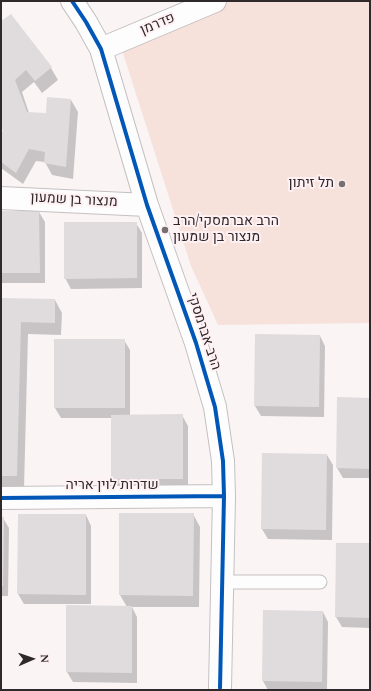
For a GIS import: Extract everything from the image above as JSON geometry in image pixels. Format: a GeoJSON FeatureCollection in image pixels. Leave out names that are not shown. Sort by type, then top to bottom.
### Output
{"type":"FeatureCollection","features":[{"type":"Feature","properties":{"kind":"street","name":"הרב אברמסקי"},"geometry":{"type":"LineString","coordinates":[[72,1],[101,49],[147,205],[196,343],[215,407],[223,461],[224,496],[217,689]]}},
{"type":"Feature","properties":{"kind":"street","name":"פדרמן"},"geometry":{"type":"LineString","coordinates":[[101,49],[215,1]]}},
{"type":"Feature","properties":{"kind":"street","name":"מנצור בן שמעון"},"geometry":{"type":"LineString","coordinates":[[1,198],[147,205]]}},
{"type":"Feature","properties":{"kind":"street","name":"שדרות לוין אריה"},"geometry":{"type":"LineString","coordinates":[[1,498],[224,496]]}},
{"type":"Feature","properties":{"kind":"lane"},"geometry":{"type":"LineString","coordinates":[[222,582],[320,582]]}},
{"type":"Feature","properties":{"kind":"shaded area"},"geometry":{"type":"Polygon","coordinates":[[[227,1],[370,1],[370,323],[218,325],[191,266],[121,47],[227,1]]]}},
{"type":"Feature","properties":{"kind":"building"},"geometry":{"type":"Polygon","coordinates":[[[11,14],[52,67],[35,81],[26,70],[15,80],[27,112],[46,113],[47,97],[71,99],[66,167],[44,163],[45,152],[29,149],[16,173],[1,162],[1,133],[3,131],[1,126],[1,21],[11,14]]]}},
{"type":"Feature","properties":{"kind":"building"},"geometry":{"type":"Polygon","coordinates":[[[1,211],[39,211],[40,273],[1,273],[1,211]]]}},
{"type":"Feature","properties":{"kind":"building"},"geometry":{"type":"Polygon","coordinates":[[[64,222],[137,222],[137,278],[64,279],[64,222]]]}},
{"type":"Feature","properties":{"kind":"building"},"geometry":{"type":"Polygon","coordinates":[[[1,298],[55,299],[55,323],[21,322],[17,476],[1,476],[1,298]]]}},
{"type":"Feature","properties":{"kind":"building"},"geometry":{"type":"Polygon","coordinates":[[[255,334],[320,335],[319,407],[254,406],[255,334]]]}},
{"type":"Feature","properties":{"kind":"building"},"geometry":{"type":"Polygon","coordinates":[[[54,339],[125,339],[125,408],[54,408],[54,339]]]}},
{"type":"Feature","properties":{"kind":"building"},"geometry":{"type":"Polygon","coordinates":[[[337,397],[370,398],[370,469],[336,468],[337,397]]]}},
{"type":"Feature","properties":{"kind":"building"},"geometry":{"type":"Polygon","coordinates":[[[183,414],[183,479],[111,479],[111,415],[183,414]]]}},
{"type":"Feature","properties":{"kind":"building"},"geometry":{"type":"Polygon","coordinates":[[[262,453],[327,454],[326,530],[261,529],[262,453]]]}},
{"type":"Feature","properties":{"kind":"building"},"geometry":{"type":"Polygon","coordinates":[[[119,513],[194,513],[193,596],[119,595],[119,513]]]}},
{"type":"Feature","properties":{"kind":"building"},"geometry":{"type":"Polygon","coordinates":[[[18,514],[86,514],[86,595],[17,594],[18,514]]]}},
{"type":"Feature","properties":{"kind":"building"},"geometry":{"type":"Polygon","coordinates":[[[1,517],[4,517],[3,586],[1,586],[1,517]]]}},
{"type":"Feature","properties":{"kind":"building"},"geometry":{"type":"Polygon","coordinates":[[[336,543],[370,543],[370,618],[335,617],[336,543]]]}},
{"type":"Feature","properties":{"kind":"building"},"geometry":{"type":"Polygon","coordinates":[[[66,605],[132,606],[132,673],[66,672],[66,605]]]}},
{"type":"Feature","properties":{"kind":"building"},"geometry":{"type":"Polygon","coordinates":[[[263,610],[323,611],[322,682],[262,681],[263,610]]]}},
{"type":"Feature","properties":{"kind":"cycle path"},"geometry":{"type":"LineString","coordinates":[[72,1],[101,49],[147,205],[196,343],[215,407],[223,461],[224,496],[220,688]]}},
{"type":"Feature","properties":{"kind":"cycle path"},"geometry":{"type":"LineString","coordinates":[[1,498],[224,496]]}},
{"type":"Feature","properties":{"kind":"place","name":"תל זיתון"},"geometry":{"type":"Point","coordinates":[342,184]}},
{"type":"Feature","properties":{"kind":"place","name":"הרב אברמסקי/הרב מנצור בן שמעון"},"geometry":{"type":"Point","coordinates":[165,230]}}]}
